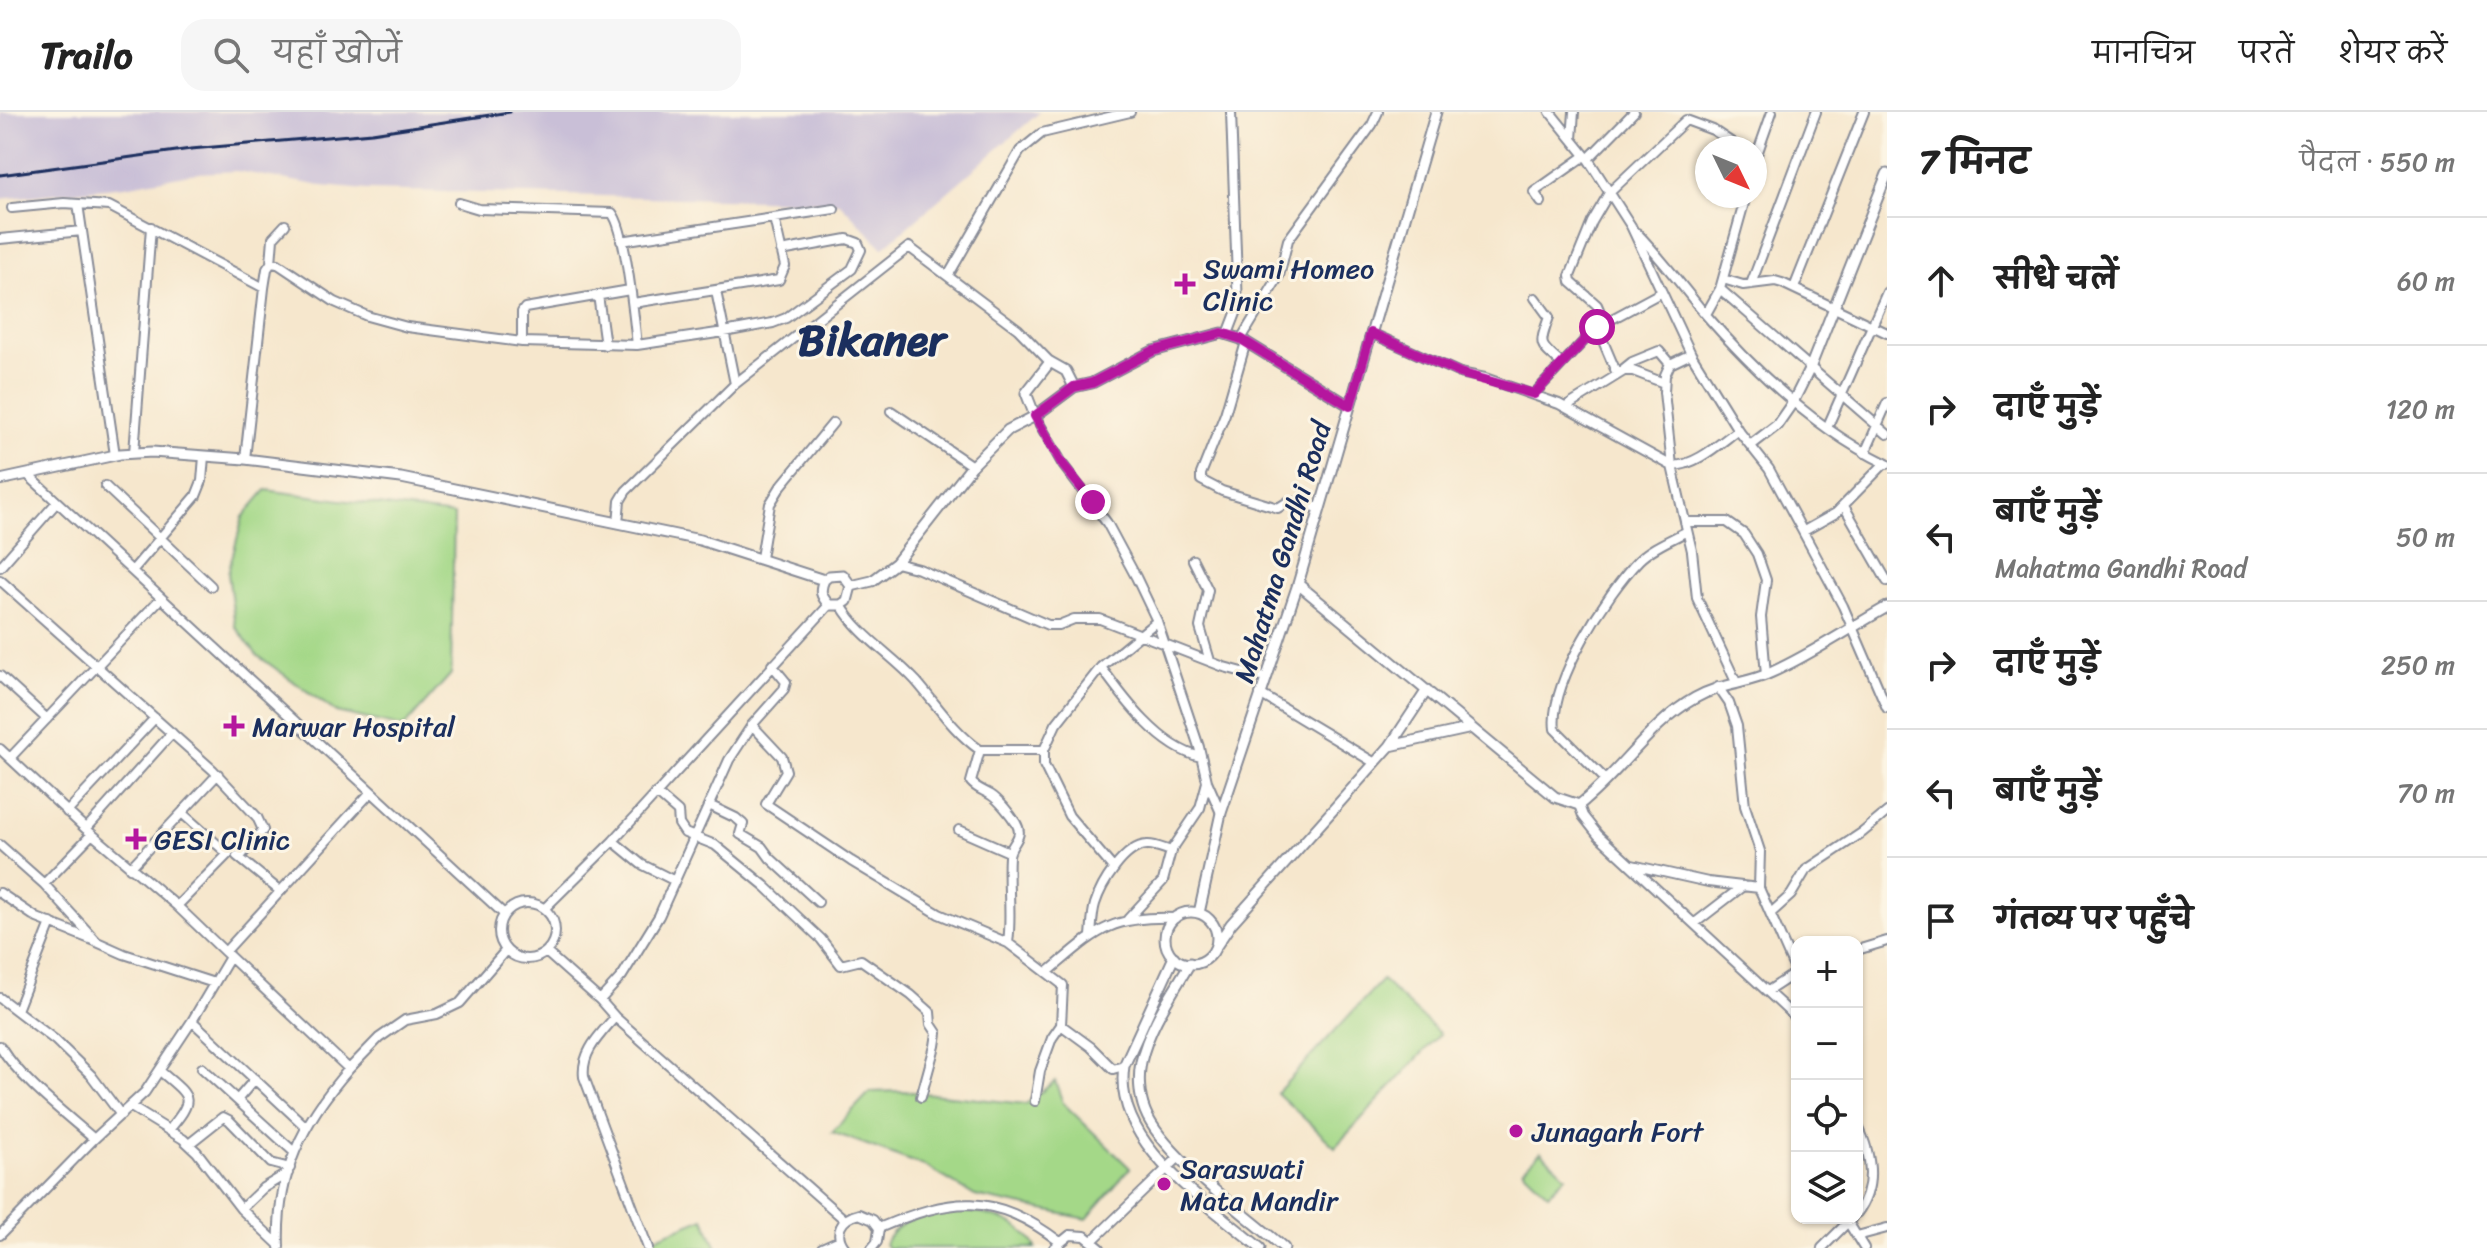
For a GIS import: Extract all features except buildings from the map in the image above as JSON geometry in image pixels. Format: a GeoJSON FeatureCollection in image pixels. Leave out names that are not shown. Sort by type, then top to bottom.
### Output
{"type":"FeatureCollection","features":[{"type":"Feature","properties":{"kind":"street"},"geometry":{"type":"LineString","coordinates":[[948,276],[1020,151],[1042,133],[1130,112]]}},
{"type":"Feature","properties":{"kind":"street"},"geometry":{"type":"LineString","coordinates":[[1228,334],[1238,308],[1231,112]]}},
{"type":"Feature","properties":{"kind":"street"},"geometry":{"type":"LineString","coordinates":[[1320,508],[1289,501],[1278,508],[1222,491],[1201,480],[1244,340],[1279,276],[1288,240],[1372,125],[1378,112]]}},
{"type":"Feature","properties":{"kind":"street","name":"Mahatma Gandhi Road"},"geometry":{"type":"LineString","coordinates":[[1199,913],[1221,813],[1298,584],[1436,112]]}},
{"type":"Feature","properties":{"kind":"street"},"geometry":{"type":"LineString","coordinates":[[1550,112],[1587,157],[1631,226],[1691,354],[1738,430],[1769,469],[1804,531],[1883,689],[1887,708]]}},
{"type":"Feature","properties":{"kind":"street"},"geometry":{"type":"LineString","coordinates":[[1572,139],[1574,112]]}},
{"type":"Feature","properties":{"kind":"street"},"geometry":{"type":"LineString","coordinates":[[1541,202],[1534,192],[1587,157],[1634,112]]}},
{"type":"Feature","properties":{"kind":"street"},"geometry":{"type":"LineString","coordinates":[[1763,136],[1772,112]]}},
{"type":"Feature","properties":{"kind":"street"},"geometry":{"type":"LineString","coordinates":[[1751,284],[1816,112]]}},
{"type":"Feature","properties":{"kind":"street"},"geometry":{"type":"LineString","coordinates":[[1794,288],[1864,112]]}},
{"type":"Feature","properties":{"kind":"street"},"geometry":{"type":"LineString","coordinates":[[1617,374],[1597,305],[1571,282],[1570,276],[1592,222],[1609,193],[1686,120],[1722,136]]}},
{"type":"Feature","properties":{"kind":"street"},"geometry":{"type":"LineString","coordinates":[[1751,445],[1777,425],[1793,402],[1810,368],[1887,174]]}},
{"type":"Feature","properties":{"kind":"street"},"geometry":{"type":"LineString","coordinates":[[459,203],[479,209],[607,211],[616,218],[633,303],[637,345]]}},
{"type":"Feature","properties":{"kind":"street"},"geometry":{"type":"LineString","coordinates":[[12,208],[78,204],[109,206],[264,288]]}},
{"type":"Feature","properties":{"kind":"street"},"geometry":{"type":"LineString","coordinates":[[78,204],[115,455]]}},
{"type":"Feature","properties":{"kind":"street"},"geometry":{"type":"LineString","coordinates":[[1706,314],[1720,289],[1743,208]]}},
{"type":"Feature","properties":{"kind":"street"},"geometry":{"type":"LineString","coordinates":[[621,241],[834,209]]}},
{"type":"Feature","properties":{"kind":"street"},"geometry":{"type":"LineString","coordinates":[[633,303],[779,280],[785,266],[774,218]]}},
{"type":"Feature","properties":{"kind":"street"},"geometry":{"type":"LineString","coordinates":[[245,459],[267,269],[271,263],[273,238],[285,225]]}},
{"type":"Feature","properties":{"kind":"street"},"geometry":{"type":"LineString","coordinates":[[1631,226],[1731,342],[1793,402],[1827,428],[1886,464],[1844,506],[1804,531]]}},
{"type":"Feature","properties":{"kind":"street"},"geometry":{"type":"LineString","coordinates":[[134,453],[151,227]]}},
{"type":"Feature","properties":{"kind":"street"},"geometry":{"type":"LineString","coordinates":[[0,239],[82,231]]}},
{"type":"Feature","properties":{"kind":"street"},"geometry":{"type":"LineString","coordinates":[[271,263],[278,264],[335,302],[367,316],[407,327],[522,342],[637,345],[724,332],[786,318],[852,269],[861,250],[858,243],[847,239],[781,251]]}},
{"type":"Feature","properties":{"kind":"street"},"geometry":{"type":"LineString","coordinates":[[618,523],[620,501],[626,491],[735,384],[909,247],[1018,329],[1050,362],[1066,371],[1074,387]]}},
{"type":"Feature","properties":{"kind":"street"},"geometry":{"type":"LineString","coordinates":[[1723,279],[1743,285],[1775,281],[1887,333]]}},
{"type":"Feature","properties":{"kind":"street"},"geometry":{"type":"LineString","coordinates":[[1720,289],[1887,434]]}},
{"type":"Feature","properties":{"kind":"street"},"geometry":{"type":"LineString","coordinates":[[522,342],[522,312],[525,308],[630,290]]}},
{"type":"Feature","properties":{"kind":"street"},"geometry":{"type":"LineString","coordinates":[[716,291],[735,384]]}},
{"type":"Feature","properties":{"kind":"street"},"geometry":{"type":"LineString","coordinates":[[1534,394],[1601,324],[1662,292]]}},
{"type":"Feature","properties":{"kind":"street"},"geometry":{"type":"LineString","coordinates":[[1827,428],[1887,292]]}},
{"type":"Feature","properties":{"kind":"street"},"geometry":{"type":"LineString","coordinates":[[598,295],[605,345]]}},
{"type":"Feature","properties":{"kind":"street"},"geometry":{"type":"LineString","coordinates":[[1535,298],[1549,317],[1540,339],[1541,345],[1562,364]]}},
{"type":"Feature","properties":{"kind":"street"},"geometry":{"type":"LineString","coordinates":[[1371,333],[1460,373],[1534,394],[1566,407],[1672,466],[1695,460],[1738,430]]}},
{"type":"Feature","properties":{"kind":"street"},"geometry":{"type":"LineString","coordinates":[[851,586],[872,581],[896,563],[972,466],[1008,430],[1035,416],[1074,387],[1092,383],[1153,351],[1228,334],[1244,340],[1350,406]]}},
{"type":"Feature","properties":{"kind":"street"},"geometry":{"type":"LineString","coordinates":[[1566,407],[1632,362],[1659,351],[1670,364]]}},
{"type":"Feature","properties":{"kind":"street"},"geometry":{"type":"LineString","coordinates":[[1691,354],[1670,364],[1666,370],[1664,383],[1672,466],[1686,527],[1697,598],[1736,682]]}},
{"type":"Feature","properties":{"kind":"street"},"geometry":{"type":"LineString","coordinates":[[1050,362],[1026,393],[1035,416],[1063,465],[1107,523],[1157,621],[1207,781],[1221,813]]}},
{"type":"Feature","properties":{"kind":"street"},"geometry":{"type":"LineString","coordinates":[[1617,374],[1633,371],[1664,383]]}},
{"type":"Feature","properties":{"kind":"street"},"geometry":{"type":"LineString","coordinates":[[1865,453],[1887,403]]}},
{"type":"Feature","properties":{"kind":"street"},"geometry":{"type":"LineString","coordinates":[[891,411],[972,466]]}},
{"type":"Feature","properties":{"kind":"street"},"geometry":{"type":"LineString","coordinates":[[761,558],[770,504],[833,423]]}},
{"type":"Feature","properties":{"kind":"street"},"geometry":{"type":"LineString","coordinates":[[0,480],[134,453],[245,459],[401,478],[700,540],[824,580]]}},
{"type":"Feature","properties":{"kind":"street"},"geometry":{"type":"LineString","coordinates":[[132,571],[196,496],[202,481],[204,456]]}},
{"type":"Feature","properties":{"kind":"street"},"geometry":{"type":"LineString","coordinates":[[28,475],[504,914]]}},
{"type":"Feature","properties":{"kind":"street"},"geometry":{"type":"LineString","coordinates":[[105,486],[211,586]]}},
{"type":"Feature","properties":{"kind":"street"},"geometry":{"type":"LineString","coordinates":[[0,567],[57,502]]}},
{"type":"Feature","properties":{"kind":"street"},"geometry":{"type":"LineString","coordinates":[[1844,506],[1887,581]]}},
{"type":"Feature","properties":{"kind":"street"},"geometry":{"type":"LineString","coordinates":[[1606,780],[1555,729],[1554,720],[1565,679],[1585,635],[1632,568],[1686,527],[1727,522],[1744,534],[1757,554],[1766,580],[1761,617],[1766,675]]}},
{"type":"Feature","properties":{"kind":"street"},"geometry":{"type":"LineString","coordinates":[[1193,560],[1208,590],[1200,627],[1210,661]]}},
{"type":"Feature","properties":{"kind":"street"},"geometry":{"type":"LineString","coordinates":[[896,563],[919,569],[1048,625],[1059,625],[1074,619],[1100,619],[1163,645],[1265,678]]}},
{"type":"Feature","properties":{"kind":"street"},"geometry":{"type":"LineString","coordinates":[[544,909],[613,841],[829,605],[841,605],[851,594],[851,586],[843,575],[836,574],[824,580],[820,588],[822,597],[829,605]]}},
{"type":"Feature","properties":{"kind":"street"},"geometry":{"type":"LineString","coordinates":[[0,580],[218,774],[262,824],[263,830],[240,857]]}},
{"type":"Feature","properties":{"kind":"street"},"geometry":{"type":"LineString","coordinates":[[1298,584],[1555,797],[1579,805],[1591,828],[1791,1013]]}},
{"type":"Feature","properties":{"kind":"street"},"geometry":{"type":"LineString","coordinates":[[10,758],[161,598]]}},
{"type":"Feature","properties":{"kind":"street"},"geometry":{"type":"LineString","coordinates":[[841,605],[855,626],[917,682],[960,735],[980,750],[1044,750]]}},
{"type":"Feature","properties":{"kind":"street"},"geometry":{"type":"LineString","coordinates":[[1579,805],[1666,720],[1694,698],[1718,687],[1766,675],[1794,663],[1887,607]]}},
{"type":"Feature","properties":{"kind":"street"},"geometry":{"type":"LineString","coordinates":[[1114,869],[1069,816],[1044,765],[1044,750],[1056,724],[1101,667],[1157,621]]}},
{"type":"Feature","properties":{"kind":"street"},"geometry":{"type":"LineString","coordinates":[[600,1000],[622,976],[653,929],[723,770],[752,725],[784,689],[786,682],[772,665]]}},
{"type":"Feature","properties":{"kind":"street"},"geometry":{"type":"LineString","coordinates":[[1101,667],[1138,714],[1183,752],[1201,757]]}},
{"type":"Feature","properties":{"kind":"street"},"geometry":{"type":"LineString","coordinates":[[0,676],[47,719]]}},
{"type":"Feature","properties":{"kind":"street"},"geometry":{"type":"LineString","coordinates":[[1718,687],[1729,703],[1737,726],[1745,806],[1760,851],[1759,888],[1791,958]]}},
{"type":"Feature","properties":{"kind":"street"},"geometry":{"type":"LineString","coordinates":[[1175,918],[1166,934],[1167,946],[1174,957],[1190,963],[1202,961],[1231,924],[1390,746],[1427,690]]}},
{"type":"Feature","properties":{"kind":"street"},"geometry":{"type":"LineString","coordinates":[[1260,694],[1375,763]]}},
{"type":"Feature","properties":{"kind":"street"},"geometry":{"type":"LineString","coordinates":[[67,812],[155,718]]}},
{"type":"Feature","properties":{"kind":"street"},"geometry":{"type":"LineString","coordinates":[[752,725],[782,757],[786,771],[766,804],[851,861],[939,914],[1008,943],[1063,985],[1061,1025],[1052,1038],[1040,1071],[1035,1101]]}},
{"type":"Feature","properties":{"kind":"street"},"geometry":{"type":"LineString","coordinates":[[1390,746],[1472,728]]}},
{"type":"Feature","properties":{"kind":"street"},"geometry":{"type":"LineString","coordinates":[[44,884],[172,733]]}},
{"type":"Feature","properties":{"kind":"street"},"geometry":{"type":"LineString","coordinates":[[0,749],[130,868],[177,906],[349,1069]]}},
{"type":"Feature","properties":{"kind":"street"},"geometry":{"type":"LineString","coordinates":[[980,750],[971,782],[976,789],[994,797],[1016,824],[1018,840],[1009,852],[1008,943]]}},
{"type":"Feature","properties":{"kind":"street"},"geometry":{"type":"LineString","coordinates":[[130,868],[218,774]]}},
{"type":"Feature","properties":{"kind":"street"},"geometry":{"type":"LineString","coordinates":[[1048,972],[1091,936],[1128,919],[1163,881],[1171,851],[1200,808],[1207,781]]}},
{"type":"Feature","properties":{"kind":"street"},"geometry":{"type":"LineString","coordinates":[[0,1235],[94,1139],[131,1107],[160,1071],[192,1021],[228,955],[280,891],[371,792]]}},
{"type":"Feature","properties":{"kind":"street"},"geometry":{"type":"LineString","coordinates":[[656,793],[678,812],[679,824],[685,833],[715,845],[765,886],[821,939],[841,965],[861,960],[930,1012],[931,1024],[937,1033],[933,1061],[921,1097]]}},
{"type":"Feature","properties":{"kind":"street"},"geometry":{"type":"LineString","coordinates":[[709,805],[743,824],[740,834],[743,838],[762,847],[818,902]]}},
{"type":"Feature","properties":{"kind":"street"},"geometry":{"type":"LineString","coordinates":[[1771,913],[1791,895],[1806,870],[1887,812]]}},
{"type":"Feature","properties":{"kind":"street"},"geometry":{"type":"LineString","coordinates":[[183,814],[228,854],[240,857],[280,891]]}},
{"type":"Feature","properties":{"kind":"street"},"geometry":{"type":"LineString","coordinates":[[959,830],[1009,852]]}},
{"type":"Feature","properties":{"kind":"street"},"geometry":{"type":"LineString","coordinates":[[613,841],[641,864],[673,880]]}},
{"type":"Feature","properties":{"kind":"street"},"geometry":{"type":"LineString","coordinates":[[1091,936],[1094,906],[1124,856],[1148,844],[1171,851]]}},
{"type":"Feature","properties":{"kind":"street"},"geometry":{"type":"LineString","coordinates":[[0,845],[44,884],[97,942]]}},
{"type":"Feature","properties":{"kind":"street"},"geometry":{"type":"LineString","coordinates":[[177,906],[228,854]]}},
{"type":"Feature","properties":{"kind":"street"},"geometry":{"type":"LineString","coordinates":[[1631,865],[1708,882],[1759,888]]}},
{"type":"Feature","properties":{"kind":"street"},"geometry":{"type":"LineString","coordinates":[[1695,923],[1744,886]]}},
{"type":"Feature","properties":{"kind":"street"},"geometry":{"type":"LineString","coordinates":[[0,893],[37,918],[124,954],[214,983]]}},
{"type":"Feature","properties":{"kind":"street"},"geometry":{"type":"LineString","coordinates":[[526,903],[544,909],[555,930],[553,942],[546,952],[535,958],[522,959],[506,950],[498,932],[504,914],[514,906],[526,903]]}},
{"type":"Feature","properties":{"kind":"street"},"geometry":{"type":"LineString","coordinates":[[1128,919],[1175,918],[1186,912],[1199,913],[1214,925],[1217,936],[1215,948]]}},
{"type":"Feature","properties":{"kind":"street"},"geometry":{"type":"LineString","coordinates":[[17,1010],[51,923]]}},
{"type":"Feature","properties":{"kind":"street"},"geometry":{"type":"LineString","coordinates":[[1863,949],[1886,944]]}},
{"type":"Feature","properties":{"kind":"street"},"geometry":{"type":"LineString","coordinates":[[279,1247],[280,1222],[294,1152],[305,1126],[325,1096],[379,1038],[405,1020],[437,1014],[460,1003],[506,950]]}},
{"type":"Feature","properties":{"kind":"street"},"geometry":{"type":"LineString","coordinates":[[546,952],[845,1220]]}},
{"type":"Feature","properties":{"kind":"street"},"geometry":{"type":"LineString","coordinates":[[1174,957],[1124,1066],[1124,1099],[1133,1122],[1151,1151],[1260,1248]]}},
{"type":"Feature","properties":{"kind":"street"},"geometry":{"type":"LineString","coordinates":[[1190,963],[1151,1034],[1141,1063],[1144,1109],[1157,1133],[1179,1157],[1284,1248]]}},
{"type":"Feature","properties":{"kind":"street"},"geometry":{"type":"LineString","coordinates":[[1768,991],[1791,976]]}},
{"type":"Feature","properties":{"kind":"street"},"geometry":{"type":"LineString","coordinates":[[0,998],[55,1040],[91,1075],[121,1115]]}},
{"type":"Feature","properties":{"kind":"street"},"geometry":{"type":"LineString","coordinates":[[615,1017],[587,1053],[584,1077],[648,1248]]}},
{"type":"Feature","properties":{"kind":"street"},"geometry":{"type":"LineString","coordinates":[[192,1021],[305,1126]]}},
{"type":"Feature","properties":{"kind":"street"},"geometry":{"type":"LineString","coordinates":[[1061,1025],[1091,1047],[1113,1069],[1124,1066]]}},
{"type":"Feature","properties":{"kind":"street"},"geometry":{"type":"LineString","coordinates":[[0,1046],[50,1100],[94,1139]]}},
{"type":"Feature","properties":{"kind":"street"},"geometry":{"type":"LineString","coordinates":[[202,1068],[294,1152]]}},
{"type":"Feature","properties":{"kind":"street"},"geometry":{"type":"LineString","coordinates":[[160,1071],[184,1091],[188,1100],[186,1110],[169,1130]]}},
{"type":"Feature","properties":{"kind":"street"},"geometry":{"type":"LineString","coordinates":[[237,1100],[255,1079]]}},
{"type":"Feature","properties":{"kind":"street"},"geometry":{"type":"LineString","coordinates":[[131,1107],[189,1144],[241,1209],[279,1247]]}},
{"type":"Feature","properties":{"kind":"street"},"geometry":{"type":"LineString","coordinates":[[189,1144],[223,1117],[271,1163],[289,1171]]}},
{"type":"Feature","properties":{"kind":"street"},"geometry":{"type":"LineString","coordinates":[[1863,1137],[1871,1168],[1867,1197],[1863,1203]]}},
{"type":"Feature","properties":{"kind":"street"},"geometry":{"type":"LineString","coordinates":[[1093,1240],[1179,1157]]}},
{"type":"Feature","properties":{"kind":"street"},"geometry":{"type":"LineString","coordinates":[[241,1209],[263,1188],[289,1171]]}},
{"type":"Feature","properties":{"kind":"street"},"geometry":{"type":"LineString","coordinates":[[879,1228],[950,1204],[982,1203],[1040,1228],[1057,1245],[1070,1235],[1085,1236],[1100,1248]]}},
{"type":"Feature","properties":{"kind":"street"},"geometry":{"type":"LineString","coordinates":[[822,1248],[842,1244],[840,1228],[845,1220],[859,1214],[867,1216],[879,1228]]}},
{"type":"Feature","properties":{"kind":"street"},"geometry":{"type":"LineString","coordinates":[[1822,1248],[1846,1224]]}},
{"type":"Feature","properties":{"kind":"street"},"geometry":{"type":"LineString","coordinates":[[1852,1224],[1864,1248]]}},
{"type":"Feature","properties":{"kind":"street"},"geometry":{"type":"LineString","coordinates":[[872,1248],[877,1242],[879,1228]]}},
{"type":"Feature","properties":{"kind":"street"},"geometry":{"type":"LineString","coordinates":[[1857,1236],[1887,1228]]}},
{"type":"Feature","properties":{"kind":"shaded area"},"geometry":{"type":"Polygon","coordinates":[[[0,112],[1040,112],[883,248],[839,202],[367,190],[322,186],[237,171],[196,173],[125,186],[0,199],[0,112]]]}},
{"type":"Feature","properties":{"kind":"green space"},"geometry":{"type":"Polygon","coordinates":[[[266,490],[454,515],[451,674],[404,727],[336,712],[257,655],[235,626],[228,573],[243,517],[266,490]]]}},
{"type":"Feature","properties":{"kind":"green space"},"geometry":{"type":"Polygon","coordinates":[[[1382,980],[1440,1034],[1335,1147],[1277,1093],[1382,980]]]}},
{"type":"Feature","properties":{"kind":"green space"},"geometry":{"type":"Polygon","coordinates":[[[1055,1081],[1063,1103],[1130,1168],[1087,1219],[975,1196],[927,1167],[832,1132],[870,1092],[903,1091],[1026,1104],[1055,1081]]]}},
{"type":"Feature","properties":{"kind":"green space"},"geometry":{"type":"Polygon","coordinates":[[[1541,1152],[1566,1176],[1548,1194],[1523,1170],[1541,1152]]]}},
{"type":"Feature","properties":{"kind":"green space"},"geometry":{"type":"Polygon","coordinates":[[[950,1209],[974,1212],[1011,1223],[1030,1238],[1036,1248],[888,1248],[885,1244],[904,1224],[950,1209]]]}},
{"type":"Feature","properties":{"kind":"green space"},"geometry":{"type":"Polygon","coordinates":[[[704,1218],[717,1248],[652,1248],[649,1240],[704,1218]]]}},
{"type":"Feature","properties":{"kind":"railway"},"geometry":{"type":"LineString","coordinates":[[0,175],[191,149],[372,133],[510,112]]}},
{"type":"Feature","properties":{"kind":"place","name":"Swami Homeo Clinic"},"geometry":{"type":"Point","coordinates":[1185,284]}},
{"type":"Feature","properties":{"kind":"place","name":"Marwar Hospital"},"geometry":{"type":"Point","coordinates":[234,726]}},
{"type":"Feature","properties":{"kind":"place","name":"GESI Clinic"},"geometry":{"type":"Point","coordinates":[136,839]}},
{"type":"Feature","properties":{"kind":"place","name":"Junagarh Fort"},"geometry":{"type":"Point","coordinates":[1516,1131]}},
{"type":"Feature","properties":{"kind":"place","name":"Saraswati Mata Mandir"},"geometry":{"type":"Point","coordinates":[1164,1184]}},
{"type":"Feature","properties":{"kind":"district","name":"Bikaner"},"geometry":{"type":"Point","coordinates":[872,340]}},
{"type":"Feature","properties":{"kind":"route"},"geometry":{"type":"LineString","coordinates":[[1093,502],[1063,465],[1035,416],[1074,387],[1092,383],[1153,351],[1228,334],[1350,406],[1371,333],[1460,373],[1534,394],[1597,327]]}}]}
